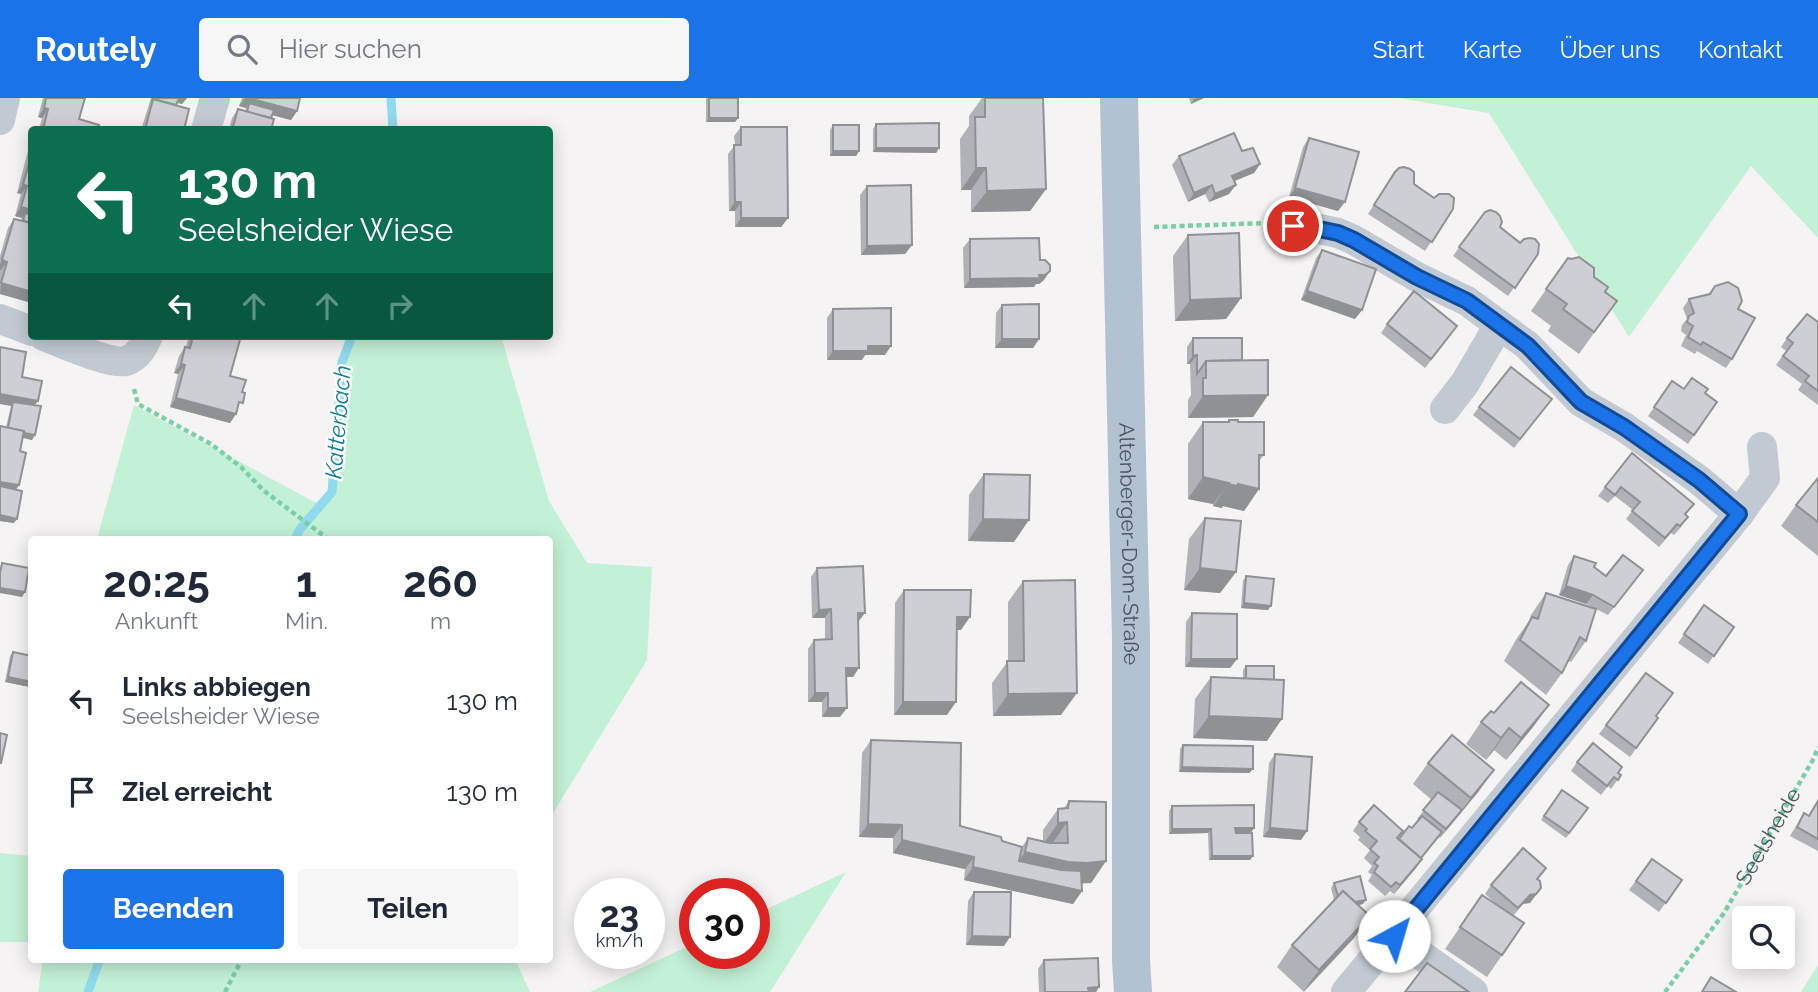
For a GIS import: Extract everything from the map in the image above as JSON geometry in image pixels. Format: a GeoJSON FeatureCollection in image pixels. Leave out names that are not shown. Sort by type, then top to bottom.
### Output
{"type":"FeatureCollection","features":[{"type":"Feature","properties":{"kind":"main road","name":"Altenberger-Dom-Straße"},"geometry":{"type":"LineString","coordinates":[[1119,98],[1131,638],[1133,992]]}},
{"type":"Feature","properties":{"kind":"street"},"geometry":{"type":"LineString","coordinates":[[0,120],[5,98]]}},
{"type":"Feature","properties":{"kind":"street"},"geometry":{"type":"LineString","coordinates":[[207,126],[215,98]]}},
{"type":"Feature","properties":{"kind":"street"},"geometry":{"type":"LineString","coordinates":[[1293,226],[1323,229],[1354,240],[1417,277],[1467,301],[1528,346],[1581,402],[1624,427],[1688,472],[1739,514]]}},
{"type":"Feature","properties":{"kind":"street"},"geometry":{"type":"LineString","coordinates":[[0,320],[28,330]]}},
{"type":"Feature","properties":{"kind":"street"},"geometry":{"type":"LineString","coordinates":[[1445,409],[1465,383],[1499,325]]}},
{"type":"Feature","properties":{"kind":"street"},"geometry":{"type":"LineString","coordinates":[[55,340],[107,359],[125,361],[142,350],[146,340]]}},
{"type":"Feature","properties":{"kind":"street"},"geometry":{"type":"LineString","coordinates":[[1346,992],[1739,514],[1765,478],[1762,447]]}},
{"type":"Feature","properties":{"kind":"street"},"geometry":{"type":"LineString","coordinates":[[1394,936],[1474,992]]}},
{"type":"Feature","properties":{"kind":"path"},"geometry":{"type":"LineString","coordinates":[[1121,229],[1281,222],[1293,226]]}},
{"type":"Feature","properties":{"kind":"path"},"geometry":{"type":"LineString","coordinates":[[125,361],[138,404],[211,444],[241,467],[263,490],[324,536]]}},
{"type":"Feature","properties":{"kind":"path","name":"Seelsheide"},"geometry":{"type":"LineString","coordinates":[[1665,992],[1724,914],[1818,747]]}},
{"type":"Feature","properties":{"kind":"path"},"geometry":{"type":"LineString","coordinates":[[225,992],[240,963]]}},
{"type":"Feature","properties":{"kind":"green space"},"geometry":{"type":"Polygon","coordinates":[[[1398,98],[1818,98],[1818,238],[1751,166],[1629,337],[1489,113],[1398,98]]]}},
{"type":"Feature","properties":{"kind":"green space"},"geometry":{"type":"Polygon","coordinates":[[[345,340],[502,340],[549,501],[587,563],[652,567],[647,660],[553,813],[553,536],[98,536],[134,405],[322,506],[332,479],[345,340]]]}},
{"type":"Feature","properties":{"kind":"green space"},"geometry":{"type":"Polygon","coordinates":[[[0,853],[28,856],[28,942],[0,942],[0,853]]]}},
{"type":"Feature","properties":{"kind":"green space"},"geometry":{"type":"Polygon","coordinates":[[[846,872],[770,992],[590,992],[639,969],[665,969],[665,957],[679,950],[679,969],[770,969],[770,908],[846,872]]]}},
{"type":"Feature","properties":{"kind":"green space"},"geometry":{"type":"Polygon","coordinates":[[[42,963],[517,963],[530,992],[38,992],[42,963]]]}},
{"type":"Feature","properties":{"kind":"green space"},"geometry":{"type":"Polygon","coordinates":[[[1818,965],[1818,992],[1801,992],[1818,965]]]}},
{"type":"Feature","properties":{"kind":"building"},"geometry":{"type":"Polygon","coordinates":[[[46,98],[85,98],[79,119],[99,125],[44,126],[48,109],[44,108],[46,98]]]}},
{"type":"Feature","properties":{"kind":"building"},"geometry":{"type":"Polygon","coordinates":[[[153,98],[179,98],[176,105],[153,99],[152,102],[153,98]]]}},
{"type":"Feature","properties":{"kind":"building"},"geometry":{"type":"Polygon","coordinates":[[[248,98],[300,98],[297,111],[248,98]]]}},
{"type":"Feature","properties":{"kind":"building"},"geometry":{"type":"Polygon","coordinates":[[[709,98],[738,98],[738,118],[709,118],[709,98]]]}},
{"type":"Feature","properties":{"kind":"building"},"geometry":{"type":"Polygon","coordinates":[[[985,98],[1043,98],[1046,189],[987,191],[986,168],[976,168],[975,117],[985,117],[985,98]]]}},
{"type":"Feature","properties":{"kind":"building"},"geometry":{"type":"Polygon","coordinates":[[[153,99],[189,109],[185,126],[146,126],[153,99]]]}},
{"type":"Feature","properties":{"kind":"building"},"geometry":{"type":"Polygon","coordinates":[[[249,103],[274,110],[271,118],[247,112],[249,103]]]}},
{"type":"Feature","properties":{"kind":"building"},"geometry":{"type":"Polygon","coordinates":[[[238,109],[274,119],[272,126],[233,126],[238,109]]]}},
{"type":"Feature","properties":{"kind":"building"},"geometry":{"type":"Polygon","coordinates":[[[939,123],[939,148],[876,148],[876,124],[939,123]]]}},
{"type":"Feature","properties":{"kind":"building"},"geometry":{"type":"Polygon","coordinates":[[[833,125],[859,125],[859,151],[833,151],[833,125]]]}},
{"type":"Feature","properties":{"kind":"building"},"geometry":{"type":"Polygon","coordinates":[[[741,127],[787,127],[788,218],[741,218],[741,202],[735,202],[734,145],[741,145],[741,127]]]}},
{"type":"Feature","properties":{"kind":"building"},"geometry":{"type":"Polygon","coordinates":[[[1234,133],[1242,151],[1253,148],[1260,164],[1232,176],[1236,185],[1215,194],[1212,185],[1194,193],[1179,156],[1234,133]]]}},
{"type":"Feature","properties":{"kind":"building"},"geometry":{"type":"Polygon","coordinates":[[[1309,138],[1359,152],[1345,202],[1295,188],[1309,138]]]}},
{"type":"Feature","properties":{"kind":"building"},"geometry":{"type":"Polygon","coordinates":[[[28,167],[28,209],[21,207],[27,186],[23,184],[28,167]]]}},
{"type":"Feature","properties":{"kind":"building"},"geometry":{"type":"Polygon","coordinates":[[[1404,167],[1414,172],[1414,184],[1434,198],[1439,194],[1449,194],[1454,198],[1453,209],[1432,242],[1374,205],[1395,172],[1404,167]]]}},
{"type":"Feature","properties":{"kind":"building"},"geometry":{"type":"Polygon","coordinates":[[[911,185],[912,245],[867,246],[867,186],[911,185]]]}},
{"type":"Feature","properties":{"kind":"building"},"geometry":{"type":"Polygon","coordinates":[[[1490,210],[1500,216],[1500,227],[1520,243],[1530,238],[1539,244],[1538,254],[1515,288],[1459,247],[1485,212],[1490,210]]]}},
{"type":"Feature","properties":{"kind":"building"},"geometry":{"type":"Polygon","coordinates":[[[25,213],[28,214],[28,222],[23,221],[25,213]]]}},
{"type":"Feature","properties":{"kind":"building"},"geometry":{"type":"Polygon","coordinates":[[[14,219],[28,222],[28,291],[1,283],[7,262],[2,260],[14,219]]]}},
{"type":"Feature","properties":{"kind":"building"},"geometry":{"type":"Polygon","coordinates":[[[1239,233],[1241,298],[1190,300],[1188,235],[1239,233]]]}},
{"type":"Feature","properties":{"kind":"building"},"geometry":{"type":"Polygon","coordinates":[[[1039,238],[1040,260],[1045,260],[1050,265],[1050,271],[1039,275],[1040,278],[970,279],[970,239],[1039,238]]]}},
{"type":"Feature","properties":{"kind":"building"},"geometry":{"type":"Polygon","coordinates":[[[1322,250],[1376,269],[1362,310],[1307,291],[1322,250]]]}},
{"type":"Feature","properties":{"kind":"building"},"geometry":{"type":"Polygon","coordinates":[[[1579,257],[1594,268],[1594,277],[1608,287],[1605,292],[1617,301],[1594,332],[1563,309],[1567,304],[1546,289],[1568,258],[1579,257]]]}},
{"type":"Feature","properties":{"kind":"building"},"geometry":{"type":"Polygon","coordinates":[[[1728,282],[1738,288],[1742,301],[1738,309],[1755,318],[1732,359],[1703,342],[1701,345],[1688,337],[1693,326],[1687,322],[1689,316],[1694,313],[1689,299],[1710,294],[1715,286],[1728,282]]]}},
{"type":"Feature","properties":{"kind":"building"},"geometry":{"type":"Polygon","coordinates":[[[1414,291],[1457,326],[1431,359],[1387,324],[1414,291]]]}},
{"type":"Feature","properties":{"kind":"building"},"geometry":{"type":"Polygon","coordinates":[[[1039,304],[1039,339],[1002,339],[1002,305],[1039,304]]]}},
{"type":"Feature","properties":{"kind":"building"},"geometry":{"type":"Polygon","coordinates":[[[891,308],[891,346],[868,346],[868,351],[833,351],[833,309],[891,308]]]}},
{"type":"Feature","properties":{"kind":"building"},"geometry":{"type":"Polygon","coordinates":[[[1807,314],[1818,322],[1818,391],[1805,381],[1809,376],[1783,356],[1793,343],[1787,338],[1807,314]]]}},
{"type":"Feature","properties":{"kind":"building"},"geometry":{"type":"Polygon","coordinates":[[[1193,338],[1242,338],[1242,360],[1206,361],[1197,374],[1193,338]]]}},
{"type":"Feature","properties":{"kind":"building"},"geometry":{"type":"Polygon","coordinates":[[[192,340],[240,340],[230,376],[246,380],[242,392],[245,393],[243,403],[239,402],[236,414],[176,398],[185,365],[181,364],[185,347],[190,348],[192,340]]]}},
{"type":"Feature","properties":{"kind":"building"},"geometry":{"type":"Polygon","coordinates":[[[0,347],[26,352],[22,377],[42,381],[38,401],[0,394],[0,347]]]}},
{"type":"Feature","properties":{"kind":"building"},"geometry":{"type":"Polygon","coordinates":[[[1268,360],[1268,395],[1203,396],[1206,361],[1268,360]]]}},
{"type":"Feature","properties":{"kind":"building"},"geometry":{"type":"Polygon","coordinates":[[[1511,367],[1552,399],[1520,439],[1479,407],[1511,367]]]}},
{"type":"Feature","properties":{"kind":"building"},"geometry":{"type":"Polygon","coordinates":[[[1692,378],[1708,389],[1705,393],[1717,402],[1694,435],[1654,407],[1672,381],[1684,389],[1692,378]]]}},
{"type":"Feature","properties":{"kind":"building"},"geometry":{"type":"Polygon","coordinates":[[[13,402],[41,406],[35,435],[8,428],[13,402]]]}},
{"type":"Feature","properties":{"kind":"building"},"geometry":{"type":"Polygon","coordinates":[[[1203,422],[1264,422],[1264,455],[1259,455],[1259,489],[1203,477],[1203,422]]]}},
{"type":"Feature","properties":{"kind":"building"},"geometry":{"type":"Polygon","coordinates":[[[0,426],[24,431],[20,451],[26,453],[19,485],[0,482],[0,426]]]}},
{"type":"Feature","properties":{"kind":"building"},"geometry":{"type":"Polygon","coordinates":[[[1632,453],[1694,504],[1685,514],[1688,517],[1680,526],[1677,524],[1665,538],[1632,511],[1640,502],[1621,487],[1615,495],[1605,487],[1632,453]]]}},
{"type":"Feature","properties":{"kind":"building"},"geometry":{"type":"Polygon","coordinates":[[[984,474],[1030,475],[1029,520],[983,519],[984,474]]]}},
{"type":"Feature","properties":{"kind":"building"},"geometry":{"type":"Polygon","coordinates":[[[1818,478],[1818,522],[1796,505],[1818,478]]]}},
{"type":"Feature","properties":{"kind":"building"},"geometry":{"type":"Polygon","coordinates":[[[0,486],[22,491],[17,519],[0,515],[0,486]]]}},
{"type":"Feature","properties":{"kind":"building"},"geometry":{"type":"Polygon","coordinates":[[[1205,518],[1241,521],[1236,572],[1200,568],[1205,518]]]}},
{"type":"Feature","properties":{"kind":"building"},"geometry":{"type":"Polygon","coordinates":[[[1623,555],[1643,570],[1614,607],[1593,595],[1566,586],[1574,556],[1596,563],[1594,567],[1606,576],[1623,555]]]}},
{"type":"Feature","properties":{"kind":"building"},"geometry":{"type":"Polygon","coordinates":[[[2,563],[28,568],[25,592],[0,588],[2,563]]]}},
{"type":"Feature","properties":{"kind":"building"},"geometry":{"type":"Polygon","coordinates":[[[863,566],[865,613],[858,613],[859,668],[846,668],[847,708],[828,708],[828,693],[815,693],[814,640],[832,639],[831,609],[819,610],[817,568],[863,566]]]}},
{"type":"Feature","properties":{"kind":"building"},"geometry":{"type":"Polygon","coordinates":[[[1246,576],[1274,579],[1271,606],[1244,603],[1246,576]]]}},
{"type":"Feature","properties":{"kind":"building"},"geometry":{"type":"Polygon","coordinates":[[[1075,580],[1077,693],[1008,694],[1007,661],[1024,661],[1023,581],[1075,580]]]}},
{"type":"Feature","properties":{"kind":"building"},"geometry":{"type":"Polygon","coordinates":[[[904,590],[971,590],[970,617],[957,617],[956,702],[903,702],[904,590]]]}},
{"type":"Feature","properties":{"kind":"building"},"geometry":{"type":"Polygon","coordinates":[[[1546,593],[1596,609],[1586,641],[1580,637],[1562,673],[1520,640],[1532,617],[1538,619],[1546,593]]]}},
{"type":"Feature","properties":{"kind":"building"},"geometry":{"type":"Polygon","coordinates":[[[1704,605],[1734,627],[1714,656],[1684,634],[1704,605]]]}},
{"type":"Feature","properties":{"kind":"building"},"geometry":{"type":"Polygon","coordinates":[[[1192,613],[1237,614],[1237,659],[1191,659],[1192,613]]]}},
{"type":"Feature","properties":{"kind":"building"},"geometry":{"type":"Polygon","coordinates":[[[13,652],[28,655],[28,681],[8,677],[13,652]]]}},
{"type":"Feature","properties":{"kind":"building"},"geometry":{"type":"Polygon","coordinates":[[[1246,666],[1274,666],[1274,680],[1246,679],[1246,666]]]}},
{"type":"Feature","properties":{"kind":"building"},"geometry":{"type":"Polygon","coordinates":[[[1646,673],[1673,693],[1636,748],[1606,725],[1646,673]]]}},
{"type":"Feature","properties":{"kind":"building"},"geometry":{"type":"Polygon","coordinates":[[[1211,677],[1284,680],[1282,719],[1209,716],[1211,677]]]}},
{"type":"Feature","properties":{"kind":"building"},"geometry":{"type":"Polygon","coordinates":[[[1521,682],[1549,705],[1521,738],[1509,728],[1501,738],[1481,722],[1491,711],[1494,713],[1521,682]]]}},
{"type":"Feature","properties":{"kind":"building"},"geometry":{"type":"Polygon","coordinates":[[[0,733],[7,735],[1,763],[0,763],[0,733]]]}},
{"type":"Feature","properties":{"kind":"building"},"geometry":{"type":"Polygon","coordinates":[[[1452,735],[1494,770],[1471,798],[1428,763],[1452,735]]]}},
{"type":"Feature","properties":{"kind":"building"},"geometry":{"type":"Polygon","coordinates":[[[871,740],[961,743],[960,826],[1001,837],[1002,841],[1022,847],[1019,861],[1061,870],[1081,871],[1082,891],[973,867],[974,857],[902,840],[902,825],[868,824],[871,740]]]}},
{"type":"Feature","properties":{"kind":"building"},"geometry":{"type":"Polygon","coordinates":[[[1593,743],[1622,767],[1618,780],[1614,777],[1607,786],[1577,762],[1593,743]]]}},
{"type":"Feature","properties":{"kind":"building"},"geometry":{"type":"Polygon","coordinates":[[[1183,745],[1253,746],[1253,769],[1182,767],[1183,745]]]}},
{"type":"Feature","properties":{"kind":"building"},"geometry":{"type":"Polygon","coordinates":[[[1275,754],[1312,757],[1307,831],[1270,828],[1275,754]]]}},
{"type":"Feature","properties":{"kind":"building"},"geometry":{"type":"Polygon","coordinates":[[[1562,790],[1588,808],[1569,833],[1544,816],[1562,790]]]}},
{"type":"Feature","properties":{"kind":"building"},"geometry":{"type":"Polygon","coordinates":[[[1438,792],[1462,810],[1446,829],[1423,810],[1438,792]]]}},
{"type":"Feature","properties":{"kind":"building"},"geometry":{"type":"Polygon","coordinates":[[[1069,801],[1106,802],[1106,861],[1068,862],[1025,852],[1028,838],[1050,843],[1068,843],[1067,822],[1058,823],[1058,809],[1068,808],[1069,801]]]}},
{"type":"Feature","properties":{"kind":"building"},"geometry":{"type":"Polygon","coordinates":[[[1818,801],[1818,839],[1797,827],[1804,813],[1809,816],[1818,801]]]}},
{"type":"Feature","properties":{"kind":"building"},"geometry":{"type":"Polygon","coordinates":[[[1254,805],[1254,828],[1235,828],[1236,833],[1252,833],[1253,856],[1212,856],[1211,829],[1172,829],[1172,806],[1254,805]]]}},
{"type":"Feature","properties":{"kind":"building"},"geometry":{"type":"Polygon","coordinates":[[[1374,805],[1403,831],[1397,838],[1422,859],[1400,885],[1396,882],[1391,887],[1374,872],[1378,866],[1374,863],[1379,857],[1370,849],[1377,841],[1359,822],[1374,805]]]}},
{"type":"Feature","properties":{"kind":"building"},"geometry":{"type":"Polygon","coordinates":[[[1422,816],[1442,832],[1421,858],[1399,839],[1409,826],[1412,828],[1422,816]]]}},
{"type":"Feature","properties":{"kind":"building"},"geometry":{"type":"Polygon","coordinates":[[[1523,848],[1546,868],[1537,879],[1541,888],[1518,908],[1491,885],[1523,848]]]}},
{"type":"Feature","properties":{"kind":"building"},"geometry":{"type":"Polygon","coordinates":[[[1652,859],[1682,880],[1666,903],[1636,881],[1652,859]]]}},
{"type":"Feature","properties":{"kind":"building"},"geometry":{"type":"Polygon","coordinates":[[[1360,876],[1366,900],[1355,902],[1343,891],[1338,896],[1334,883],[1360,876]]]}},
{"type":"Feature","properties":{"kind":"building"},"geometry":{"type":"Polygon","coordinates":[[[1343,891],[1370,916],[1319,970],[1292,945],[1343,891]]]}},
{"type":"Feature","properties":{"kind":"building"},"geometry":{"type":"Polygon","coordinates":[[[974,892],[1011,892],[1010,937],[972,936],[974,892]]]}},
{"type":"Feature","properties":{"kind":"building"},"geometry":{"type":"Polygon","coordinates":[[[1482,895],[1524,923],[1502,955],[1460,927],[1482,895]]]}},
{"type":"Feature","properties":{"kind":"building"},"geometry":{"type":"Polygon","coordinates":[[[1098,958],[1099,987],[1088,988],[1089,992],[1045,992],[1044,960],[1098,958]]]}},
{"type":"Feature","properties":{"kind":"building"},"geometry":{"type":"Polygon","coordinates":[[[1427,963],[1469,992],[1405,992],[1427,963]]]}},
{"type":"Feature","properties":{"kind":"building"},"geometry":{"type":"Polygon","coordinates":[[[1711,977],[1736,992],[1702,992],[1711,977]]]}},
{"type":"Feature","properties":{"kind":"waterway","name":"Katterbach"},"geometry":{"type":"LineString","coordinates":[[391,98],[393,126]]}},
{"type":"Feature","properties":{"kind":"waterway","name":"Katterbach"},"geometry":{"type":"LineString","coordinates":[[296,536],[332,492],[342,362],[350,340]]}},
{"type":"Feature","properties":{"kind":"waterway","name":"Katterbach"},"geometry":{"type":"LineString","coordinates":[[88,992],[99,963]]}},
{"type":"Feature","properties":{"kind":"route"},"geometry":{"type":"LineString","coordinates":[[1293,226],[1338,233],[1467,301],[1528,346],[1581,402],[1624,427],[1699,480],[1739,514],[1394,936]]}}]}
